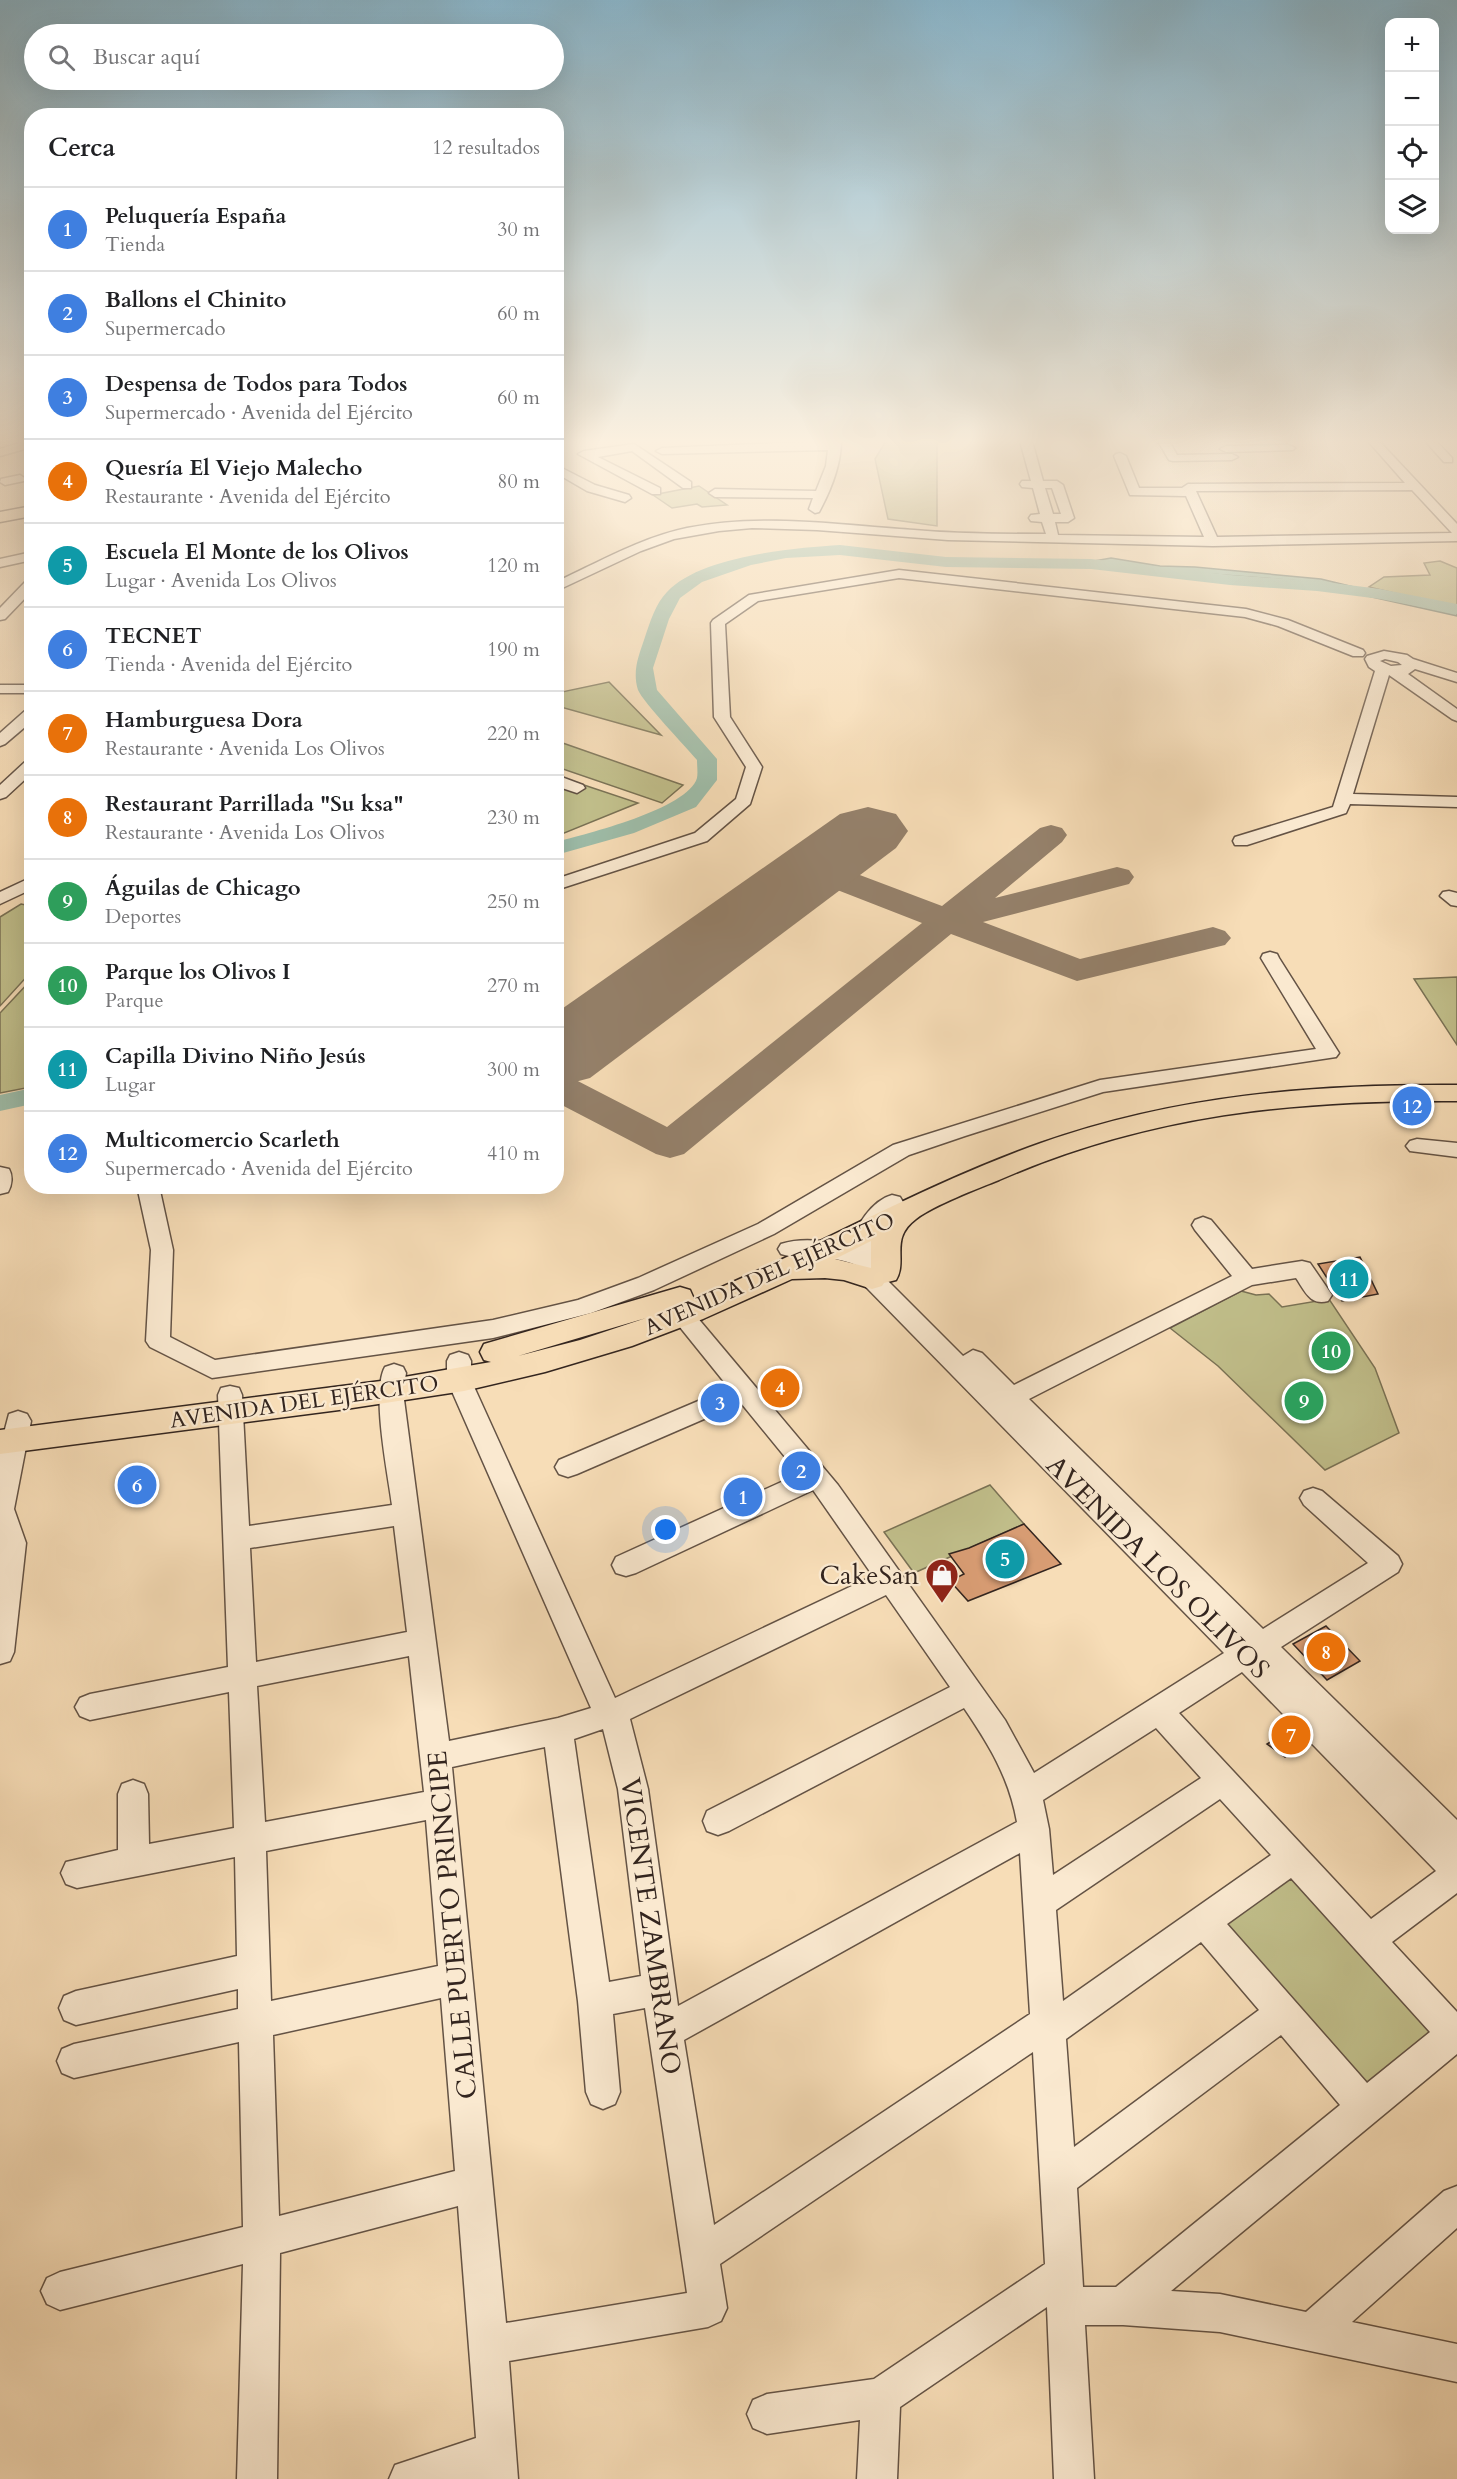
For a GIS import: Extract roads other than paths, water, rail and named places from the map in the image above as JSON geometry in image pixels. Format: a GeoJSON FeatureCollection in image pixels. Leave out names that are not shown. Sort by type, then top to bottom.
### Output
{"type":"FeatureCollection","features":[{"type":"Feature","properties":{"kind":"main road","name":"AVENIDA DEL EJÉRCITO"},"geometry":{"type":"LineString","coordinates":[[8,1431],[393,1383],[584,1350],[683,1316],[828,1249],[872,1261],[898,1207],[1039,1137],[1089,1119],[1154,1100],[1233,1086],[1312,1079],[1457,1078]]}},
{"type":"Feature","properties":{"kind":"main road","name":"AVENIDA DEL EJÉRCITO"},"geometry":{"type":"LineString","coordinates":[[459,1370],[685,1295],[789,1249],[1050,1149],[1115,1128],[1169,1114],[1287,1096],[1341,1093],[1457,1093]]}},
{"type":"Feature","properties":{"kind":"main road"},"geometry":{"type":"LineString","coordinates":[[768,1278],[804,1268],[853,1271],[872,1261],[885,1240],[898,1207]]}},
{"type":"Feature","properties":{"kind":"street"},"geometry":{"type":"LineString","coordinates":[[564,583],[618,557]]}},
{"type":"Feature","properties":{"kind":"street"},"geometry":{"type":"LineString","coordinates":[[0,563],[24,558]]}},
{"type":"Feature","properties":{"kind":"street"},"geometry":{"type":"LineString","coordinates":[[564,882],[701,837],[744,801],[754,767],[722,717],[718,623],[754,598],[899,574],[1245,613],[1283,623],[1358,653],[1384,666],[1457,716]]}},
{"type":"Feature","properties":{"kind":"street"},"geometry":{"type":"LineString","coordinates":[[0,597],[24,598]]}},
{"type":"Feature","properties":{"kind":"street"},"geometry":{"type":"LineString","coordinates":[[0,616],[24,598]]}},
{"type":"Feature","properties":{"kind":"street"},"geometry":{"type":"LineString","coordinates":[[1334,629],[1358,653]]}},
{"type":"Feature","properties":{"kind":"street"},"geometry":{"type":"LineString","coordinates":[[1241,842],[1340,810],[1384,666],[1396,656],[1457,703]]}},
{"type":"Feature","properties":{"kind":"street"},"geometry":{"type":"LineString","coordinates":[[1384,666],[1410,665],[1457,678]]}},
{"type":"Feature","properties":{"kind":"street"},"geometry":{"type":"LineString","coordinates":[[0,688],[24,689]]}},
{"type":"Feature","properties":{"kind":"street"},"geometry":{"type":"LineString","coordinates":[[0,741],[24,719]]}},
{"type":"Feature","properties":{"kind":"street"},"geometry":{"type":"LineString","coordinates":[[0,794],[24,772]]}},
{"type":"Feature","properties":{"kind":"street"},"geometry":{"type":"LineString","coordinates":[[564,783],[577,788]]}},
{"type":"Feature","properties":{"kind":"street"},"geometry":{"type":"LineString","coordinates":[[1344,799],[1457,802]]}},
{"type":"Feature","properties":{"kind":"street"},"geometry":{"type":"LineString","coordinates":[[0,899],[24,886]]}},
{"type":"Feature","properties":{"kind":"street"},"geometry":{"type":"LineString","coordinates":[[150,1194],[162,1250],[158,1341],[212,1369],[493,1329],[583,1307],[646,1284],[766,1229],[901,1150],[958,1131],[1100,1086],[1329,1053],[1270,958]]}},
{"type":"Feature","properties":{"kind":"street"},"geometry":{"type":"LineString","coordinates":[[1417,1146],[1457,1150]]}},
{"type":"Feature","properties":{"kind":"street"},"geometry":{"type":"LineString","coordinates":[[0,1188],[1,1174]]}},
{"type":"Feature","properties":{"kind":"street"},"geometry":{"type":"LineString","coordinates":[[1203,1225],[1247,1278]]}},
{"type":"Feature","properties":{"kind":"street"},"geometry":{"type":"LineString","coordinates":[[789,1249],[828,1249]]}},
{"type":"Feature","properties":{"kind":"street","name":"AVENIDA LOS OLIVOS"},"geometry":{"type":"LineString","coordinates":[[872,1261],[1004,1400],[1254,1651],[1457,1840]]}},
{"type":"Feature","properties":{"kind":"street"},"geometry":{"type":"LineString","coordinates":[[1004,1400],[1247,1278],[1302,1269],[1320,1295]]}},
{"type":"Feature","properties":{"kind":"street"},"geometry":{"type":"LineString","coordinates":[[683,1316],[817,1477],[969,1691],[1008,1751],[1027,1794],[1034,1829],[1059,2180],[1074,2479]]}},
{"type":"Feature","properties":{"kind":"street","name":"VICENTE ZAMBRANO"},"geometry":{"type":"LineString","coordinates":[[459,1370],[611,1714],[633,1789],[659,1989],[708,2308],[489,2345]]}},
{"type":"Feature","properties":{"kind":"street","name":"CALLE PUERTO PRINCIPE"},"geometry":{"type":"LineString","coordinates":[[393,1383],[406,1514],[441,1803],[489,2345],[497,2465]]}},
{"type":"Feature","properties":{"kind":"street"},"geometry":{"type":"LineString","coordinates":[[568,1467],[746,1391]]}},
{"type":"Feature","properties":{"kind":"street"},"geometry":{"type":"LineString","coordinates":[[231,1403],[235,1539],[250,1840],[262,2239],[257,2479]]}},
{"type":"Feature","properties":{"kind":"street"},"geometry":{"type":"LineString","coordinates":[[0,1652],[13,1543],[1,1509],[8,1431]]}},
{"type":"Feature","properties":{"kind":"street"},"geometry":{"type":"LineString","coordinates":[[626,1565],[817,1477]]}},
{"type":"Feature","properties":{"kind":"street"},"geometry":{"type":"LineString","coordinates":[[1027,1794],[1388,1564],[1313,1498]]}},
{"type":"Feature","properties":{"kind":"street"},"geometry":{"type":"LineString","coordinates":[[235,1539],[406,1514]]}},
{"type":"Feature","properties":{"kind":"street"},"geometry":{"type":"LineString","coordinates":[[436,1757],[558,1731],[611,1714],[891,1580]]}},
{"type":"Feature","properties":{"kind":"street"},"geometry":{"type":"LineString","coordinates":[[90,1707],[423,1641]]}},
{"type":"Feature","properties":{"kind":"street","name":"AVENIDA LOS OLIVOS"},"geometry":{"type":"LineString","coordinates":[[1254,1651],[1457,1872]]}},
{"type":"Feature","properties":{"kind":"street"},"geometry":{"type":"LineString","coordinates":[[718,1821],[969,1691]]}},
{"type":"Feature","properties":{"kind":"street"},"geometry":{"type":"LineString","coordinates":[[1123,2306],[1365,2107],[1456,2036],[1159,1711]]}},
{"type":"Feature","properties":{"kind":"street"},"geometry":{"type":"LineString","coordinates":[[558,1731],[595,2001],[603,2092]]}},
{"type":"Feature","properties":{"kind":"street"},"geometry":{"type":"LineString","coordinates":[[1039,1903],[1222,1781]]}},
{"type":"Feature","properties":{"kind":"street"},"geometry":{"type":"LineString","coordinates":[[133,1794],[134,1862]]}},
{"type":"Feature","properties":{"kind":"street"},"geometry":{"type":"LineString","coordinates":[[77,1874],[441,1803]]}},
{"type":"Feature","properties":{"kind":"street"},"geometry":{"type":"LineString","coordinates":[[666,2031],[1034,1829]]}},
{"type":"Feature","properties":{"kind":"street"},"geometry":{"type":"LineString","coordinates":[[700,2256],[1204,1922],[1293,1858]]}},
{"type":"Feature","properties":{"kind":"street"},"geometry":{"type":"LineString","coordinates":[[1368,1941],[1457,1872]]}},
{"type":"Feature","properties":{"kind":"street"},"geometry":{"type":"LineString","coordinates":[[1204,1922],[1365,2107]]}},
{"type":"Feature","properties":{"kind":"street"},"geometry":{"type":"LineString","coordinates":[[76,2008],[253,1969]]}},
{"type":"Feature","properties":{"kind":"street"},"geometry":{"type":"LineString","coordinates":[[74,2061],[457,1978]]}},
{"type":"Feature","properties":{"kind":"street"},"geometry":{"type":"LineString","coordinates":[[595,2001],[659,1989]]}},
{"type":"Feature","properties":{"kind":"street"},"geometry":{"type":"LineString","coordinates":[[1059,2180],[1283,2013]]}},
{"type":"Feature","properties":{"kind":"street"},"geometry":{"type":"LineString","coordinates":[[60,2291],[239,2247],[475,2184]]}},
{"type":"Feature","properties":{"kind":"street"},"geometry":{"type":"LineString","coordinates":[[1312,2332],[1457,2204]]}},
{"type":"Feature","properties":{"kind":"street"},"geometry":{"type":"LineString","coordinates":[[767,2414],[881,2397],[1064,2290],[1123,2306],[1220,2313],[1457,2363]]}},
{"type":"Feature","properties":{"kind":"street"},"geometry":{"type":"LineString","coordinates":[[877,2479],[881,2397]]}},
{"type":"Feature","properties":{"kind":"street"},"geometry":{"type":"LineString","coordinates":[[409,2479],[497,2465]]}},
{"type":"Feature","properties":{"kind":"waterway"},"geometry":{"type":"LineString","coordinates":[[564,847],[627,829],[689,803],[707,780],[707,759],[648,691],[644,668],[660,619],[673,595],[696,578],[747,561],[768,557]]}},
{"type":"Feature","properties":{"kind":"waterway"},"geometry":{"type":"LineString","coordinates":[[899,557],[946,562],[1091,564],[1230,580],[1317,586],[1380,594],[1457,609]]}},
{"type":"Feature","properties":{"kind":"waterway"},"geometry":{"type":"LineString","coordinates":[[0,1103],[24,1098]]}},
{"type":"Feature","properties":{"kind":"place","name":"Multicomercio Scarleth"},"geometry":{"type":"Point","coordinates":[1412,1106]}},
{"type":"Feature","properties":{"kind":"place","name":"Capilla Divino Niño Jesús"},"geometry":{"type":"Point","coordinates":[1349,1279]}},
{"type":"Feature","properties":{"kind":"place","name":"Parque los Olivos I"},"geometry":{"type":"Point","coordinates":[1331,1351]}},
{"type":"Feature","properties":{"kind":"place","name":"Quesría El Viejo Malecho"},"geometry":{"type":"Point","coordinates":[780,1388]}},
{"type":"Feature","properties":{"kind":"place","name":"Águilas de Chicago"},"geometry":{"type":"Point","coordinates":[1304,1401]}},
{"type":"Feature","properties":{"kind":"place","name":"Despensa de Todos para Todos"},"geometry":{"type":"Point","coordinates":[720,1403]}},
{"type":"Feature","properties":{"kind":"place","name":"Ballons el Chinito"},"geometry":{"type":"Point","coordinates":[801,1471]}},
{"type":"Feature","properties":{"kind":"place","name":"TECNET"},"geometry":{"type":"Point","coordinates":[137,1485]}},
{"type":"Feature","properties":{"kind":"place","name":"Peluquería España"},"geometry":{"type":"Point","coordinates":[743,1497]}},
{"type":"Feature","properties":{"kind":"place","name":"Escuela El Monte de los Olivos"},"geometry":{"type":"Point","coordinates":[1005,1559]}},
{"type":"Feature","properties":{"kind":"place","name":"CakeSan"},"geometry":{"type":"Point","coordinates":[942,1604]}},
{"type":"Feature","properties":{"kind":"place","name":"Restaurant Parrillada \"Su ksa\""},"geometry":{"type":"Point","coordinates":[1326,1652]}},
{"type":"Feature","properties":{"kind":"place","name":"Hamburguesa Dora"},"geometry":{"type":"Point","coordinates":[1291,1735]}}]}
